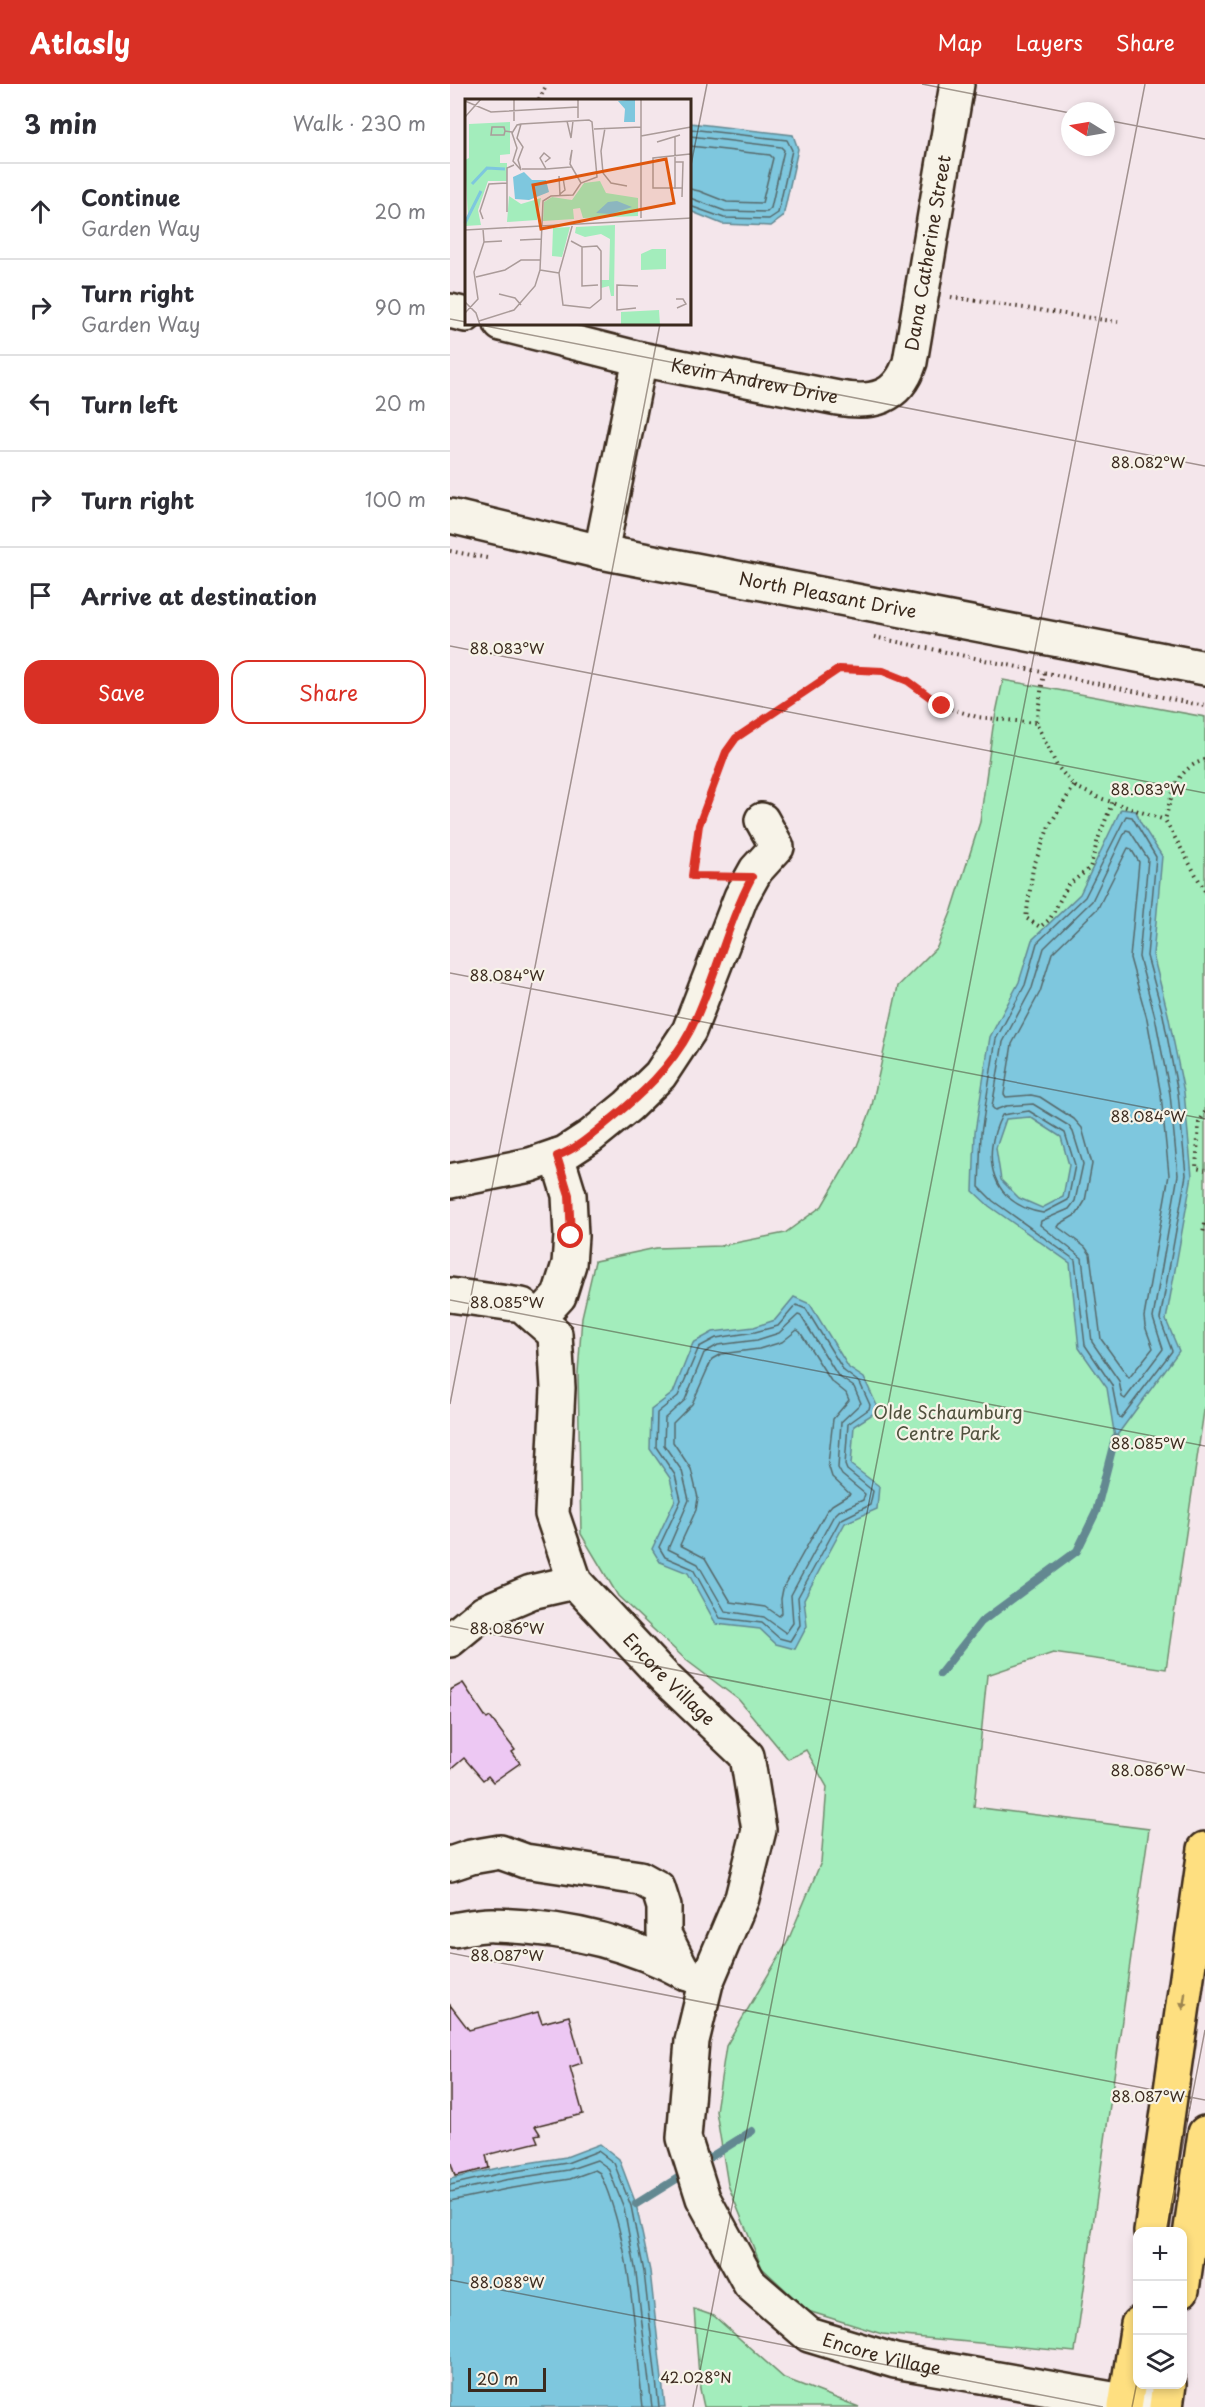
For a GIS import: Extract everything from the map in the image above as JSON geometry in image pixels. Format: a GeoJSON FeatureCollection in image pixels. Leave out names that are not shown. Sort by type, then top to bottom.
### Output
{"type":"FeatureCollection","features":[{"type":"Feature","properties":{"kind":"main road"},"geometry":{"type":"LineString","coordinates":[[1152,2227],[1204,1870]]}},
{"type":"Feature","properties":{"kind":"main road"},"geometry":{"type":"LineString","coordinates":[[1183,2281],[1205,2133]]}},
{"type":"Feature","properties":{"kind":"main road"},"geometry":{"type":"LineString","coordinates":[[1126,2404],[1135,2335]]}},
{"type":"Feature","properties":{"kind":"main road"},"geometry":{"type":"LineString","coordinates":[[1166,2407],[1168,2389]]}},
{"type":"Feature","properties":{"kind":"street","name":"Dana Catherine Street"},"geometry":{"type":"LineString","coordinates":[[869,401],[893,390],[904,377],[910,362],[957,84]]}},
{"type":"Feature","properties":{"kind":"street"},"geometry":{"type":"LineString","coordinates":[[450,311],[465,315]]}},
{"type":"Feature","properties":{"kind":"street","name":"Kevin Andrew Drive"},"geometry":{"type":"LineString","coordinates":[[509,326],[640,359],[837,398],[869,401]]}},
{"type":"Feature","properties":{"kind":"street"},"geometry":{"type":"LineString","coordinates":[[601,552],[640,359]]}},
{"type":"Feature","properties":{"kind":"street","name":"North Pleasant Drive"},"geometry":{"type":"LineString","coordinates":[[450,516],[601,552],[1205,668]]}},
{"type":"Feature","properties":{"kind":"street"},"geometry":{"type":"LineString","coordinates":[[450,1181],[530,1166],[565,1153],[591,1136],[628,1106],[660,1075],[690,1031],[725,938],[769,833]]}},
{"type":"Feature","properties":{"kind":"street"},"geometry":{"type":"LineString","coordinates":[[538,1319],[559,1296],[569,1264],[571,1236],[569,1195],[557,1156]]}},
{"type":"Feature","properties":{"kind":"street","name":"Encore Village"},"geometry":{"type":"LineString","coordinates":[[450,1295],[522,1305],[555,1334],[558,1388],[552,1514],[575,1582],[666,1679],[747,1756],[759,1830],[742,1898],[694,1977],[692,2041],[684,2138],[703,2198],[750,2284],[809,2335],[895,2361],[1126,2404],[1158,2407]]}},
{"type":"Feature","properties":{"kind":"street"},"geometry":{"type":"LineString","coordinates":[[450,1640],[484,1612],[531,1592],[575,1582]]}},
{"type":"Feature","properties":{"kind":"street"},"geometry":{"type":"LineString","coordinates":[[450,1864],[471,1857],[500,1852],[525,1861],[640,1878],[658,1888],[664,1907],[664,1934],[694,1977]]}},
{"type":"Feature","properties":{"kind":"street"},"geometry":{"type":"LineString","coordinates":[[451,1924],[492,1925],[599,1938],[625,1945],[694,1977]]}},
{"type":"Feature","properties":{"kind":"path"},"geometry":{"type":"LineString","coordinates":[[540,99],[547,84]]}},
{"type":"Feature","properties":{"kind":"path"},"geometry":{"type":"LineString","coordinates":[[951,297],[1118,322]]}},
{"type":"Feature","properties":{"kind":"path"},"geometry":{"type":"LineString","coordinates":[[752,877],[692,876],[699,825],[726,752],[736,738],[839,669],[883,671],[908,681],[942,706],[977,717],[1036,723]]}},
{"type":"Feature","properties":{"kind":"path"},"geometry":{"type":"LineString","coordinates":[[1044,673],[1036,723],[1057,766],[1074,786],[1165,820],[1205,891]]}},
{"type":"Feature","properties":{"kind":"path"},"geometry":{"type":"LineString","coordinates":[[1165,820],[1174,785],[1192,764],[1205,760]]}},
{"type":"Feature","properties":{"kind":"path"},"geometry":{"type":"LineString","coordinates":[[1074,786],[1049,826],[1033,868],[1026,918],[1040,927],[1050,919],[1068,885],[1090,868],[1098,839],[1113,801]]}},
{"type":"Feature","properties":{"kind":"path"},"geometry":{"type":"LineString","coordinates":[[1205,1112],[1199,1123],[1196,1168],[1205,1170]]}},
{"type":"Feature","properties":{"kind":"path"},"geometry":{"type":"LineString","coordinates":[[1205,1224],[1203,1233],[1205,1233]]}},
{"type":"Feature","properties":{"kind":"green space","name":"Olde Schaumburg Centre Park"},"geometry":{"type":"Polygon","coordinates":[[[1003,680],[1205,717],[1205,1404],[1166,1669],[1053,1653],[987,1675],[974,1807],[1149,1829],[1075,2352],[882,2334],[808,2311],[762,2268],[728,2185],[716,2111],[726,2046],[787,1943],[821,1862],[827,1787],[806,1750],[788,1759],[739,1700],[686,1660],[618,1596],[581,1534],[578,1373],[582,1317],[595,1261],[656,1248],[720,1246],[785,1233],[822,1206],[857,1146],[871,1110],[898,986],[937,947],[952,910],[980,822],[993,727],[1003,680]]]}},
{"type":"Feature","properties":{"kind":"green space"},"geometry":{"type":"Polygon","coordinates":[[[694,2309],[714,2316],[784,2378],[859,2407],[704,2407],[700,2389],[694,2309]]]}},
{"type":"Feature","properties":{"kind":"water"},"geometry":{"type":"Polygon","coordinates":[[[692,123],[793,135],[798,149],[783,217],[771,226],[722,224],[692,212],[692,123]]]}},
{"type":"Feature","properties":{"kind":"water"},"geometry":{"type":"Polygon","coordinates":[[[1121,809],[1136,811],[1140,822],[1162,856],[1153,955],[1184,1092],[1192,1176],[1166,1320],[1179,1351],[1115,1438],[1107,1388],[1079,1348],[1070,1263],[989,1206],[973,1191],[975,1132],[990,1037],[1019,982],[1032,940],[1080,894],[1121,809]],[[1030,1117],[1006,1119],[996,1148],[1001,1180],[1019,1198],[1042,1208],[1063,1197],[1069,1165],[1061,1137],[1030,1117]]]}},
{"type":"Feature","properties":{"kind":"water"},"geometry":{"type":"Polygon","coordinates":[[[794,1297],[810,1304],[849,1368],[864,1378],[879,1410],[854,1426],[851,1465],[879,1486],[877,1509],[845,1523],[804,1599],[807,1626],[795,1649],[776,1644],[760,1629],[716,1624],[688,1573],[660,1562],[652,1549],[675,1500],[670,1478],[650,1449],[651,1410],[673,1393],[693,1343],[713,1332],[754,1327],[775,1320],[794,1297]]]}},
{"type":"Feature","properties":{"kind":"water"},"geometry":{"type":"Polygon","coordinates":[[[600,2144],[619,2159],[636,2204],[650,2271],[665,2407],[450,2407],[450,2179],[502,2167],[566,2157],[600,2144]]]}},
{"type":"Feature","properties":{"kind":"building"},"geometry":{"type":"Polygon","coordinates":[[[463,1683],[487,1719],[490,1717],[515,1750],[512,1752],[520,1763],[493,1782],[488,1776],[483,1780],[464,1758],[450,1770],[450,1690],[463,1683]]]}},
{"type":"Feature","properties":{"kind":"building"},"geometry":{"type":"Polygon","coordinates":[[[450,2005],[469,2030],[538,2012],[542,2023],[569,2016],[582,2063],[570,2067],[583,2114],[535,2126],[540,2134],[535,2135],[538,2142],[486,2155],[489,2168],[455,2176],[450,2160],[450,2005]]]}},
{"type":"Feature","properties":{"kind":"waterway"},"geometry":{"type":"LineString","coordinates":[[940,1674],[981,1622],[1077,1551],[1096,1512],[1115,1438]]}},
{"type":"Feature","properties":{"kind":"waterway"},"geometry":{"type":"LineString","coordinates":[[701,2163],[752,2131]]}},
{"type":"Feature","properties":{"kind":"waterway"},"geometry":{"type":"LineString","coordinates":[[636,2204],[686,2173]]}},
{"type":"Feature","properties":{"kind":"route"},"geometry":{"type":"LineString","coordinates":[[571,1236],[569,1195],[557,1156],[591,1136],[628,1106],[660,1075],[690,1031],[741,897],[752,877],[692,876],[699,825],[726,752],[736,738],[839,669],[883,671],[908,681],[942,706]]}}]}
